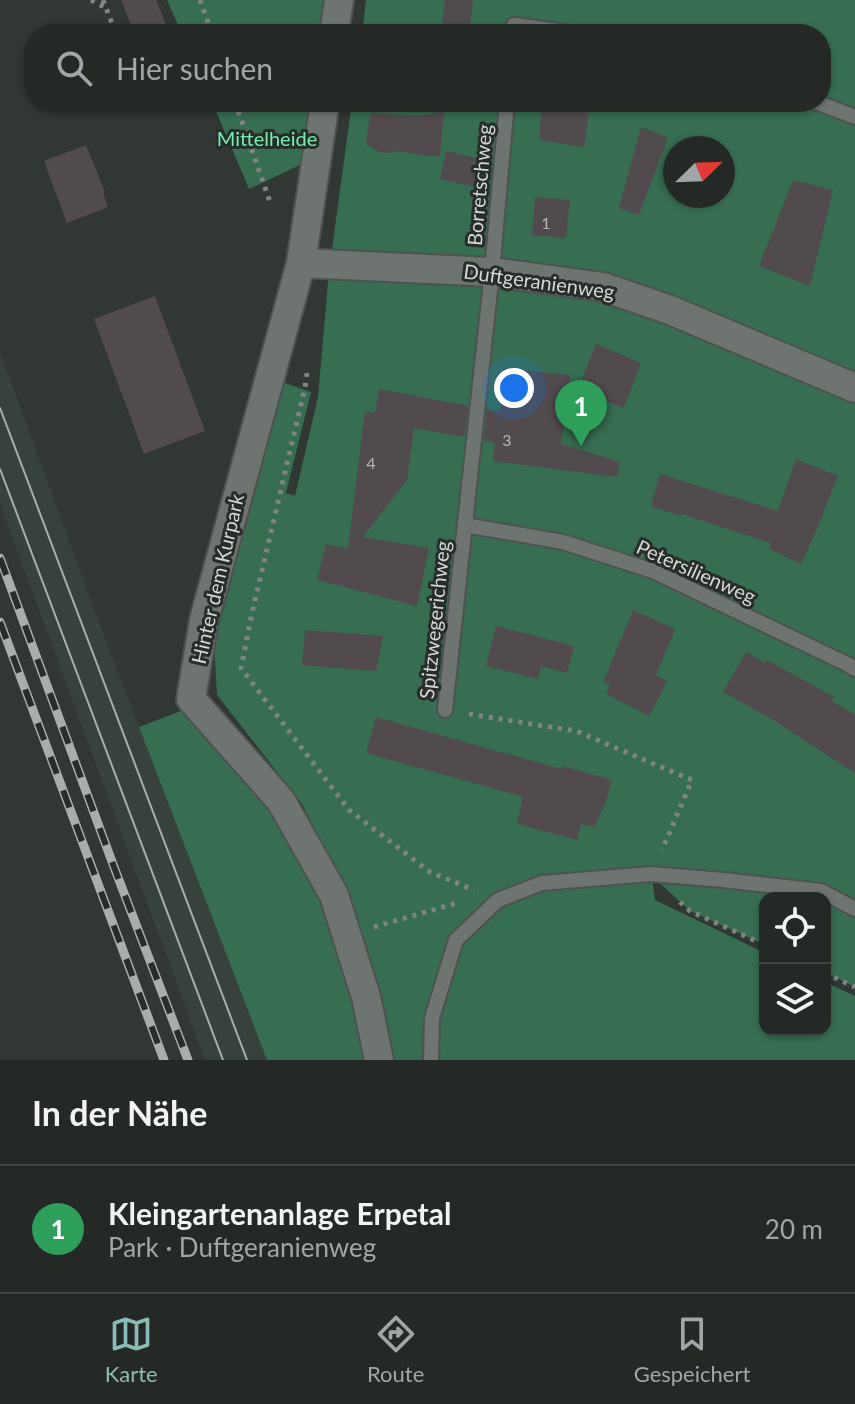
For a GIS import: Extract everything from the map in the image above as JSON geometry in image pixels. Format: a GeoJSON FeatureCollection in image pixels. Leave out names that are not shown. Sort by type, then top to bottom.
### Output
{"type":"FeatureCollection","features":[{"type":"Feature","properties":{"kind":"street"},"geometry":{"type":"LineString","coordinates":[[335,24],[339,0]]}},
{"type":"Feature","properties":{"kind":"street","name":"Hinter dem Kurpark"},"geometry":{"type":"LineString","coordinates":[[324,112],[301,263],[204,620],[191,699],[281,801],[334,895],[366,997],[379,1060]]}},
{"type":"Feature","properties":{"kind":"street","name":"Duftgeranienweg"},"geometry":{"type":"LineString","coordinates":[[301,263],[492,272],[603,287],[670,310],[855,388]]}},
{"type":"Feature","properties":{"kind":"lane"},"geometry":{"type":"LineString","coordinates":[[831,108],[855,117]]}},
{"type":"Feature","properties":{"kind":"lane","name":"Borretschweg"},"geometry":{"type":"LineString","coordinates":[[492,272],[506,112]]}},
{"type":"Feature","properties":{"kind":"lane","name":"Spitzwegerichweg"},"geometry":{"type":"LineString","coordinates":[[445,710],[492,272]]}},
{"type":"Feature","properties":{"kind":"lane","name":"Petersilienweg"},"geometry":{"type":"LineString","coordinates":[[465,525],[563,542],[653,571],[855,669]]}},
{"type":"Feature","properties":{"kind":"lane"},"geometry":{"type":"LineString","coordinates":[[431,1060],[432,1018],[456,940],[492,897],[542,883],[651,874],[821,891],[855,909]]}},
{"type":"Feature","properties":{"kind":"path"},"geometry":{"type":"LineString","coordinates":[[91,0],[106,8]]}},
{"type":"Feature","properties":{"kind":"path"},"geometry":{"type":"LineString","coordinates":[[103,0],[112,24]]}},
{"type":"Feature","properties":{"kind":"path"},"geometry":{"type":"LineString","coordinates":[[200,0],[208,24]]}},
{"type":"Feature","properties":{"kind":"path"},"geometry":{"type":"LineString","coordinates":[[238,112],[270,202]]}},
{"type":"Feature","properties":{"kind":"path"},"geometry":{"type":"LineString","coordinates":[[305,387],[241,668],[349,810],[430,872],[492,897]]}},
{"type":"Feature","properties":{"kind":"path","name":"Spitzwegerichweg"},"geometry":{"type":"LineString","coordinates":[[445,710],[576,731],[692,780],[651,874]]}},
{"type":"Feature","properties":{"kind":"path"},"geometry":{"type":"LineString","coordinates":[[651,874],[690,911],[759,942]]}},
{"type":"Feature","properties":{"kind":"path"},"geometry":{"type":"LineString","coordinates":[[346,935],[492,897]]}},
{"type":"Feature","properties":{"kind":"path"},"geometry":{"type":"LineString","coordinates":[[831,976],[855,987]]}},
{"type":"Feature","properties":{"kind":"shaded area"},"geometry":{"type":"Polygon","coordinates":[[[0,352],[99,622],[267,1060],[205,1060],[0,504],[0,352]]]}},
{"type":"Feature","properties":{"kind":"green space"},"geometry":{"type":"Polygon","coordinates":[[[167,0],[326,0],[322,24],[178,24],[167,0]]]}},
{"type":"Feature","properties":{"kind":"green space"},"geometry":{"type":"Polygon","coordinates":[[[366,0],[855,0],[855,987],[831,976],[831,892],[759,892],[759,942],[690,911],[652,876],[655,900],[759,950],[759,1036],[831,1036],[831,985],[855,996],[855,1060],[390,1060],[345,890],[302,804],[217,695],[214,646],[282,382],[311,392],[286,493],[295,496],[318,397],[329,271],[351,112],[831,112],[831,24],[363,24],[366,0]]]}},
{"type":"Feature","properties":{"kind":"green space","name":"Mittelheide"},"geometry":{"type":"Polygon","coordinates":[[[216,112],[310,112],[302,164],[249,189],[216,112]]]}},
{"type":"Feature","properties":{"kind":"green space"},"geometry":{"type":"Polygon","coordinates":[[[186,709],[269,809],[325,901],[354,1000],[367,1060],[267,1060],[139,727],[186,709]]]}},
{"type":"Feature","properties":{"kind":"building"},"geometry":{"type":"Polygon","coordinates":[[[121,0],[156,0],[166,24],[131,24],[121,0]]]}},
{"type":"Feature","properties":{"kind":"building"},"geometry":{"type":"Polygon","coordinates":[[[445,0],[473,0],[470,24],[442,24],[445,0]]]}},
{"type":"Feature","properties":{"kind":"building"},"geometry":{"type":"Polygon","coordinates":[[[444,112],[440,157],[379,152],[366,144],[370,113],[420,116],[444,112]]]}},
{"type":"Feature","properties":{"kind":"building"},"geometry":{"type":"Polygon","coordinates":[[[541,112],[589,112],[584,147],[539,140],[541,112]]]}},
{"type":"Feature","properties":{"kind":"building"},"geometry":{"type":"Polygon","coordinates":[[[641,127],[665,136],[639,215],[619,208],[641,127]]]}},
{"type":"Feature","properties":{"kind":"building"},"geometry":{"type":"Polygon","coordinates":[[[86,145],[108,207],[67,223],[44,161],[86,145]]]}},
{"type":"Feature","properties":{"kind":"building"},"geometry":{"type":"Polygon","coordinates":[[[446,151],[485,160],[480,188],[440,179],[446,151]]]}},
{"type":"Feature","properties":{"kind":"building"},"geometry":{"type":"Polygon","coordinates":[[[793,180],[833,190],[810,286],[759,266],[793,180]]]}},
{"type":"Feature","properties":{"kind":"building"},"geometry":{"type":"Polygon","coordinates":[[[535,197],[570,200],[566,238],[532,235],[535,197]]]}},
{"type":"Feature","properties":{"kind":"building"},"geometry":{"type":"Polygon","coordinates":[[[155,296],[205,431],[144,454],[94,319],[155,296]]]}},
{"type":"Feature","properties":{"kind":"building"},"geometry":{"type":"Polygon","coordinates":[[[596,344],[641,363],[624,408],[578,390],[596,344]]]}},
{"type":"Feature","properties":{"kind":"building"},"geometry":{"type":"Polygon","coordinates":[[[504,368],[570,375],[561,444],[620,462],[617,477],[493,461],[495,443],[484,441],[487,409],[500,412],[504,368]]]}},
{"type":"Feature","properties":{"kind":"building"},"geometry":{"type":"Polygon","coordinates":[[[379,389],[468,406],[464,437],[414,428],[407,480],[363,537],[429,548],[417,606],[317,580],[326,544],[348,549],[365,411],[375,413],[379,389]]]}},
{"type":"Feature","properties":{"kind":"building"},"geometry":{"type":"Polygon","coordinates":[[[796,459],[838,476],[801,564],[769,549],[771,543],[651,506],[660,474],[778,511],[796,459]]]}},
{"type":"Feature","properties":{"kind":"building"},"geometry":{"type":"Polygon","coordinates":[[[633,610],[675,629],[656,675],[667,681],[649,716],[606,694],[610,684],[603,683],[633,610]]]}},
{"type":"Feature","properties":{"kind":"building"},"geometry":{"type":"Polygon","coordinates":[[[496,626],[574,646],[567,673],[541,666],[538,679],[486,666],[496,626]]]}},
{"type":"Feature","properties":{"kind":"building"},"geometry":{"type":"Polygon","coordinates":[[[305,630],[383,636],[376,671],[302,665],[305,630]]]}},
{"type":"Feature","properties":{"kind":"building"},"geometry":{"type":"Polygon","coordinates":[[[746,652],[765,663],[767,660],[834,697],[832,701],[855,715],[855,773],[770,718],[723,692],[746,652]]]}},
{"type":"Feature","properties":{"kind":"building"},"geometry":{"type":"Polygon","coordinates":[[[376,717],[561,769],[562,766],[612,780],[605,804],[594,827],[581,824],[577,840],[517,824],[523,797],[366,753],[376,717]]]}},
{"type":"Feature","properties":{"kind":"tram line"},"geometry":{"type":"LineString","coordinates":[[0,408],[247,1060]]}},
{"type":"Feature","properties":{"kind":"tram line"},"geometry":{"type":"LineString","coordinates":[[0,469],[223,1060]]}},
{"type":"Feature","properties":{"kind":"railway"},"geometry":{"type":"LineString","coordinates":[[0,558],[188,1060]]}},
{"type":"Feature","properties":{"kind":"railway"},"geometry":{"type":"LineString","coordinates":[[0,622],[164,1060]]}},
{"type":"Feature","properties":{"kind":"place","name":"Kleingartenanlage Erpetal"},"geometry":{"type":"Point","coordinates":[581,446]}}]}
